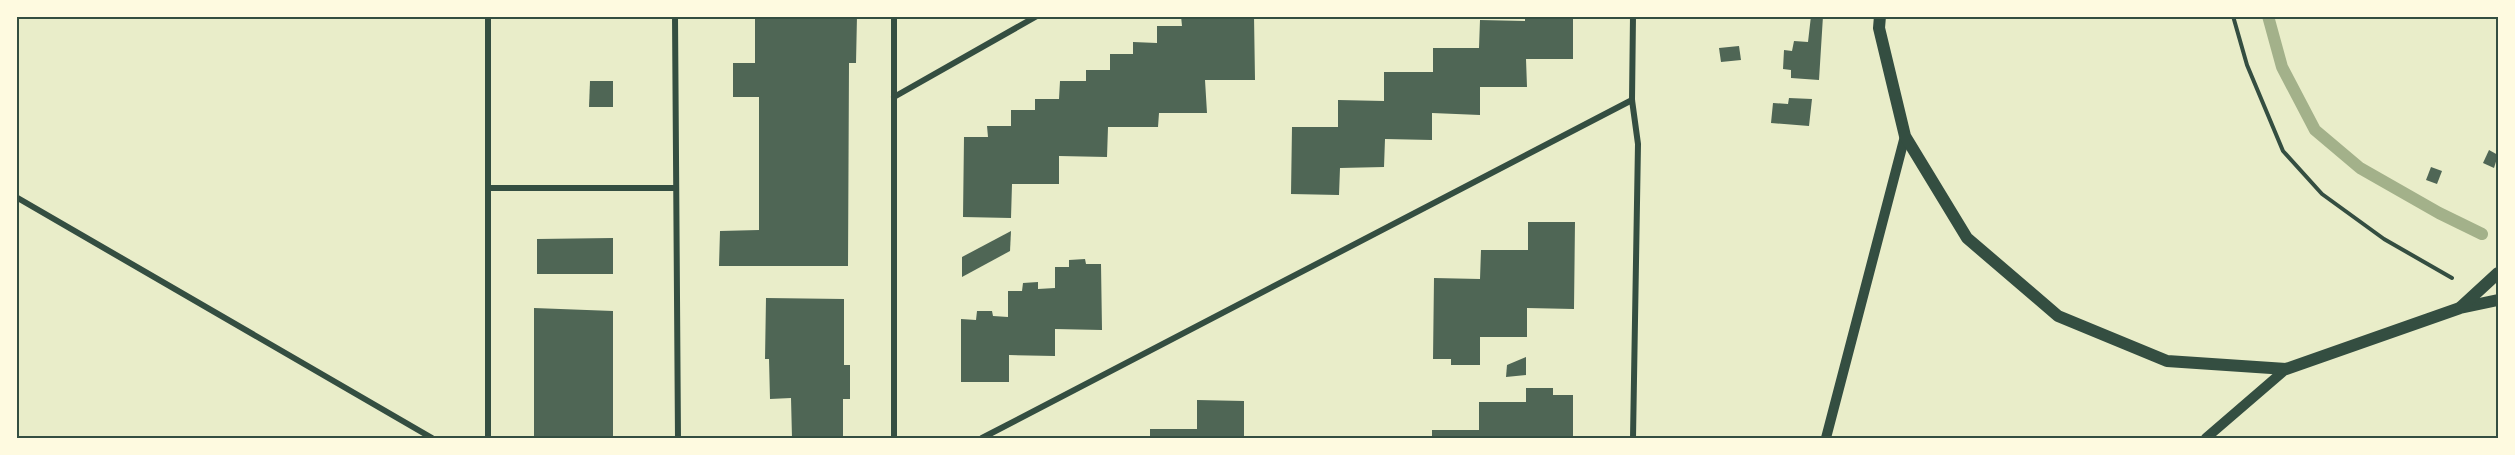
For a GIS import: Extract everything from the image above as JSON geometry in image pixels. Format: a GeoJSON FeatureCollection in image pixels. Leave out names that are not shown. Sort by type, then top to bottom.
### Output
{"type":"FeatureCollection","features":[{"type":"Feature","properties":{"kind":"main road"},"geometry":{"type":"LineString","coordinates":[[1880,16],[1879,28],[1905,136],[1967,238],[2058,316],[2168,361],[2286,369],[2460,308],[2499,300]]}},
{"type":"Feature","properties":{"kind":"main road"},"geometry":{"type":"LineString","coordinates":[[2460,308],[2499,273]]}},
{"type":"Feature","properties":{"kind":"street"},"geometry":{"type":"LineString","coordinates":[[488,16],[488,438]]}},
{"type":"Feature","properties":{"kind":"street"},"geometry":{"type":"LineString","coordinates":[[675,16],[678,438]]}},
{"type":"Feature","properties":{"kind":"street"},"geometry":{"type":"LineString","coordinates":[[894,16],[894,438]]}},
{"type":"Feature","properties":{"kind":"street"},"geometry":{"type":"LineString","coordinates":[[894,96],[1037,16]]}},
{"type":"Feature","properties":{"kind":"street"},"geometry":{"type":"LineString","coordinates":[[1633,16],[1632,100],[1638,144],[1633,438]]}},
{"type":"Feature","properties":{"kind":"street"},"geometry":{"type":"LineString","coordinates":[[982,438],[1632,100]]}},
{"type":"Feature","properties":{"kind":"street"},"geometry":{"type":"LineString","coordinates":[[1826,438],[1905,136]]}},
{"type":"Feature","properties":{"kind":"street"},"geometry":{"type":"LineString","coordinates":[[488,188],[676,188]]}},
{"type":"Feature","properties":{"kind":"street"},"geometry":{"type":"LineString","coordinates":[[16,197],[432,438]]}},
{"type":"Feature","properties":{"kind":"street"},"geometry":{"type":"LineString","coordinates":[[2206,438],[2286,369]]}},
{"type":"Feature","properties":{"kind":"path"},"geometry":{"type":"LineString","coordinates":[[2233,16],[2247,65],[2283,151],[2322,194],[2384,239],[2456,280]]}},
{"type":"Feature","properties":{"kind":"building"},"geometry":{"type":"Polygon","coordinates":[[[755,16],[857,16],[856,63],[849,63],[848,266],[719,266],[720,231],[759,230],[759,97],[733,97],[733,63],[755,63],[755,16]]]}},
{"type":"Feature","properties":{"kind":"building"},"geometry":{"type":"Polygon","coordinates":[[[1181,16],[1254,16],[1255,80],[1205,80],[1207,113],[1159,113],[1158,127],[1108,127],[1107,157],[1059,156],[1059,184],[1012,184],[1011,218],[963,217],[964,137],[988,137],[987,126],[1011,126],[1011,110],[1035,110],[1035,99],[1059,99],[1060,81],[1086,81],[1086,70],[1110,70],[1110,54],[1133,54],[1133,42],[1157,43],[1157,26],[1182,26],[1181,16]]]}},
{"type":"Feature","properties":{"kind":"building"},"geometry":{"type":"Polygon","coordinates":[[[1525,16],[1573,16],[1573,59],[1526,59],[1527,87],[1480,87],[1480,115],[1432,113],[1432,140],[1385,139],[1384,167],[1340,168],[1339,195],[1291,194],[1292,127],[1338,127],[1338,100],[1384,101],[1384,72],[1433,72],[1433,48],[1479,48],[1480,20],[1525,21],[1525,16]]]}},
{"type":"Feature","properties":{"kind":"building"},"geometry":{"type":"Polygon","coordinates":[[[1811,16],[1823,16],[1819,80],[1791,78],[1791,70],[1783,69],[1784,50],[1792,51],[1794,41],[1808,42],[1811,16]]]}},
{"type":"Feature","properties":{"kind":"building"},"geometry":{"type":"Polygon","coordinates":[[[1739,46],[1741,60],[1721,62],[1719,48],[1739,46]]]}},
{"type":"Feature","properties":{"kind":"building"},"geometry":{"type":"Polygon","coordinates":[[[590,81],[613,81],[613,107],[589,107],[590,81]]]}},
{"type":"Feature","properties":{"kind":"building"},"geometry":{"type":"Polygon","coordinates":[[[1789,98],[1812,99],[1809,126],[1771,123],[1773,103],[1788,104],[1789,98]]]}},
{"type":"Feature","properties":{"kind":"building"},"geometry":{"type":"Polygon","coordinates":[[[2489,150],[2498,155],[2494,168],[2483,163],[2489,150]]]}},
{"type":"Feature","properties":{"kind":"building"},"geometry":{"type":"Polygon","coordinates":[[[2431,167],[2442,171],[2437,184],[2426,180],[2431,167]]]}},
{"type":"Feature","properties":{"kind":"building"},"geometry":{"type":"Polygon","coordinates":[[[1528,222],[1575,222],[1574,309],[1527,308],[1527,337],[1480,337],[1480,365],[1451,365],[1451,359],[1433,359],[1434,278],[1480,279],[1481,250],[1528,250],[1528,222]]]}},
{"type":"Feature","properties":{"kind":"building"},"geometry":{"type":"Polygon","coordinates":[[[1011,231],[1010,251],[962,277],[962,257],[1011,231]]]}},
{"type":"Feature","properties":{"kind":"building"},"geometry":{"type":"Polygon","coordinates":[[[613,238],[613,274],[537,274],[537,239],[613,238]]]}},
{"type":"Feature","properties":{"kind":"building"},"geometry":{"type":"Polygon","coordinates":[[[1085,259],[1086,264],[1101,264],[1102,330],[1055,329],[1055,356],[1009,355],[1009,382],[961,382],[961,319],[976,320],[977,311],[992,311],[993,316],[1008,317],[1008,291],[1022,291],[1023,283],[1038,282],[1038,289],[1055,288],[1055,267],[1069,267],[1069,260],[1085,259]]]}},
{"type":"Feature","properties":{"kind":"building"},"geometry":{"type":"Polygon","coordinates":[[[766,298],[844,299],[844,365],[850,365],[850,399],[843,399],[843,438],[792,438],[791,398],[770,399],[769,359],[765,359],[766,298]]]}},
{"type":"Feature","properties":{"kind":"building"},"geometry":{"type":"Polygon","coordinates":[[[534,308],[613,311],[613,438],[534,438],[534,308]]]}},
{"type":"Feature","properties":{"kind":"building"},"geometry":{"type":"Polygon","coordinates":[[[1526,357],[1526,375],[1506,377],[1507,365],[1526,357]]]}},
{"type":"Feature","properties":{"kind":"building"},"geometry":{"type":"Polygon","coordinates":[[[1526,388],[1553,388],[1553,395],[1573,395],[1573,438],[1432,438],[1432,430],[1479,430],[1479,402],[1526,402],[1526,388]]]}},
{"type":"Feature","properties":{"kind":"building"},"geometry":{"type":"Polygon","coordinates":[[[1197,400],[1244,401],[1244,438],[1150,438],[1150,429],[1197,429],[1197,400]]]}},
{"type":"Feature","properties":{"kind":"waterway"},"geometry":{"type":"LineString","coordinates":[[2268,16],[2282,67],[2315,130],[2360,168],[2439,213],[2482,234]]}}]}
